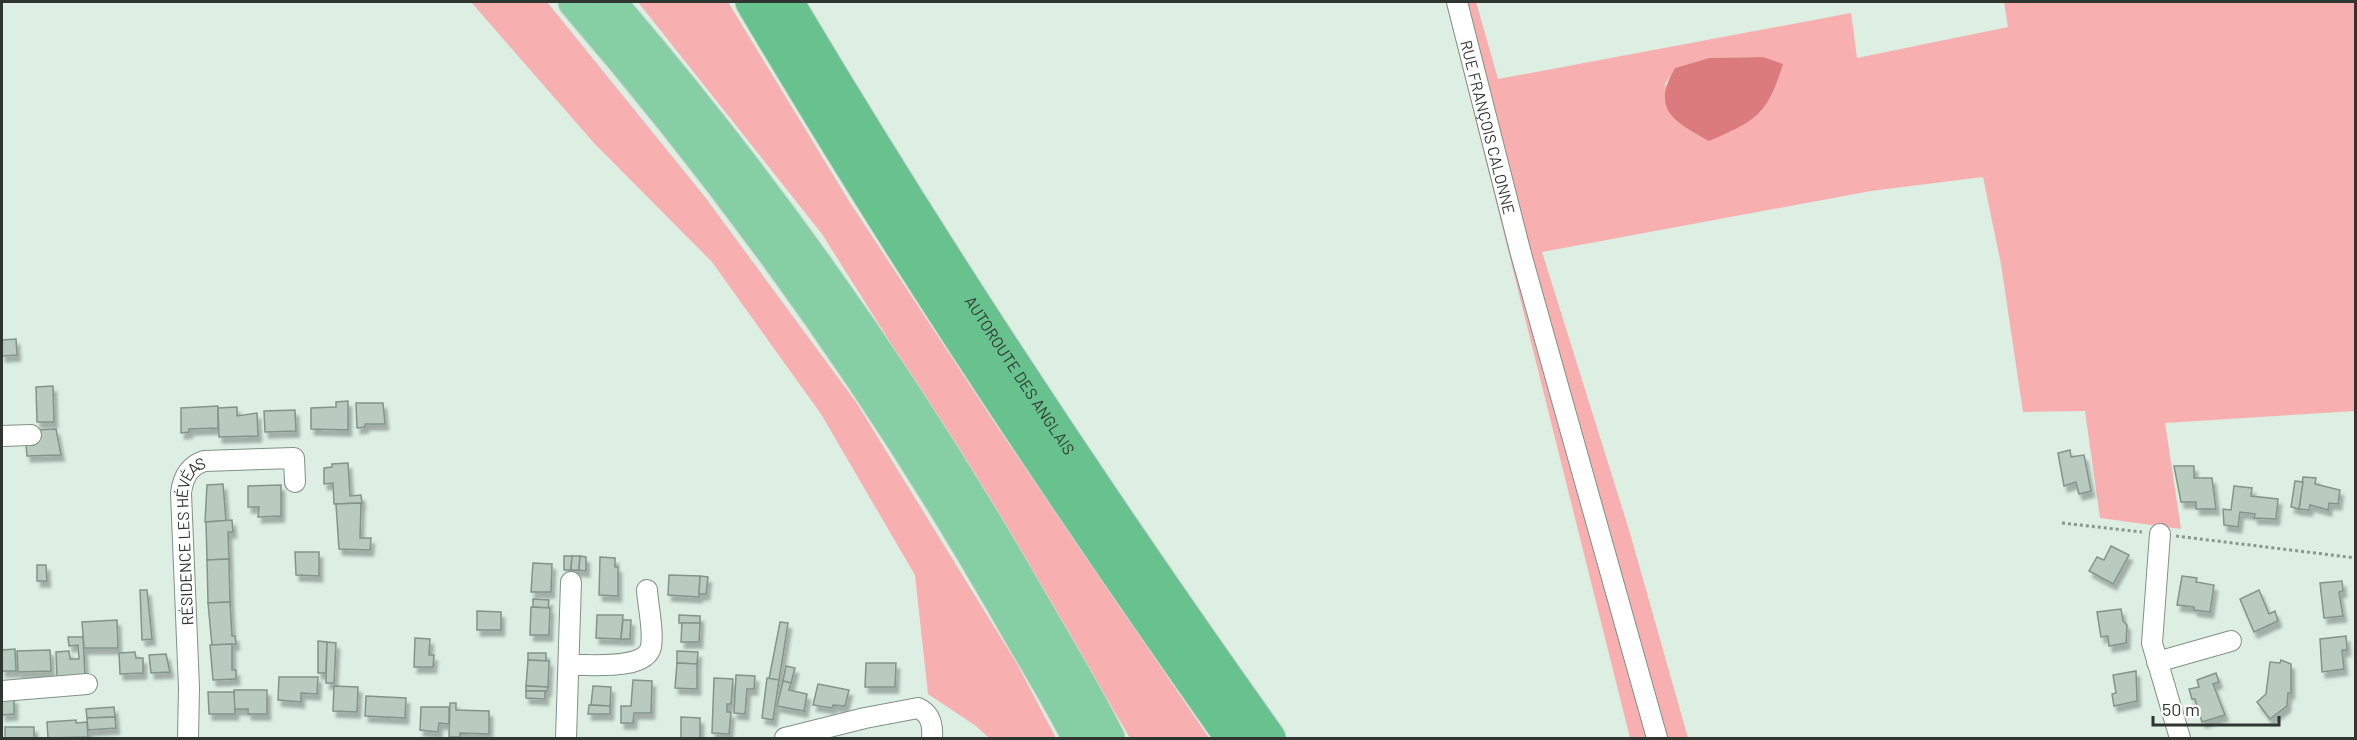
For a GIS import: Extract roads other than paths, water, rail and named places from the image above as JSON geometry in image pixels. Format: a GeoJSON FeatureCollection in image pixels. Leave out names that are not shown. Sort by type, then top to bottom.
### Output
{"type":"FeatureCollection","features":[{"type":"Feature","properties":{"kind":"highway"},"geometry":{"type":"LineString","coordinates":[[575,2],[640,77],[736,200],[852,361],[967,543],[1079,738]]}},
{"type":"Feature","properties":{"kind":"highway"},"geometry":{"type":"LineString","coordinates":[[609,2],[757,184],[872,345],[989,528],[1108,738]]}},
{"type":"Feature","properties":{"kind":"highway","name":"AUTOROUTE DES ANGLAIS"},"geometry":{"type":"LineString","coordinates":[[752,2],[829,132],[1023,433],[1232,738]]}},
{"type":"Feature","properties":{"kind":"highway","name":"AUTOROUTE DES ANGLAIS"},"geometry":{"type":"LineString","coordinates":[[787,2],[851,109],[1046,416],[1269,738]]}},
{"type":"Feature","properties":{"kind":"street","name":"RUE FRANÇOIS CALONNE"},"geometry":{"type":"LineString","coordinates":[[1457,2],[1521,254],[1657,738]]}},
{"type":"Feature","properties":{"kind":"street"},"geometry":{"type":"LineString","coordinates":[[2,436],[31,435]]}},
{"type":"Feature","properties":{"kind":"street","name":"RÉSIDENCE LES HÉVÉAS"},"geometry":{"type":"LineString","coordinates":[[188,738],[189,688],[181,493],[186,474],[192,467],[204,461],[294,458],[295,482]]}},
{"type":"Feature","properties":{"kind":"street"},"geometry":{"type":"LineString","coordinates":[[2160,534],[2152,643],[2180,738]]}},
{"type":"Feature","properties":{"kind":"street"},"geometry":{"type":"LineString","coordinates":[[567,738],[571,582]]}},
{"type":"Feature","properties":{"kind":"street"},"geometry":{"type":"LineString","coordinates":[[569,665],[634,663],[647,655],[651,643],[647,590]]}},
{"type":"Feature","properties":{"kind":"street"},"geometry":{"type":"LineString","coordinates":[[2157,662],[2231,641]]}},
{"type":"Feature","properties":{"kind":"street"},"geometry":{"type":"LineString","coordinates":[[2,691],[87,684]]}},
{"type":"Feature","properties":{"kind":"street"},"geometry":{"type":"LineString","coordinates":[[784,738],[865,718],[918,708],[924,710],[931,721],[932,738]]}}]}
